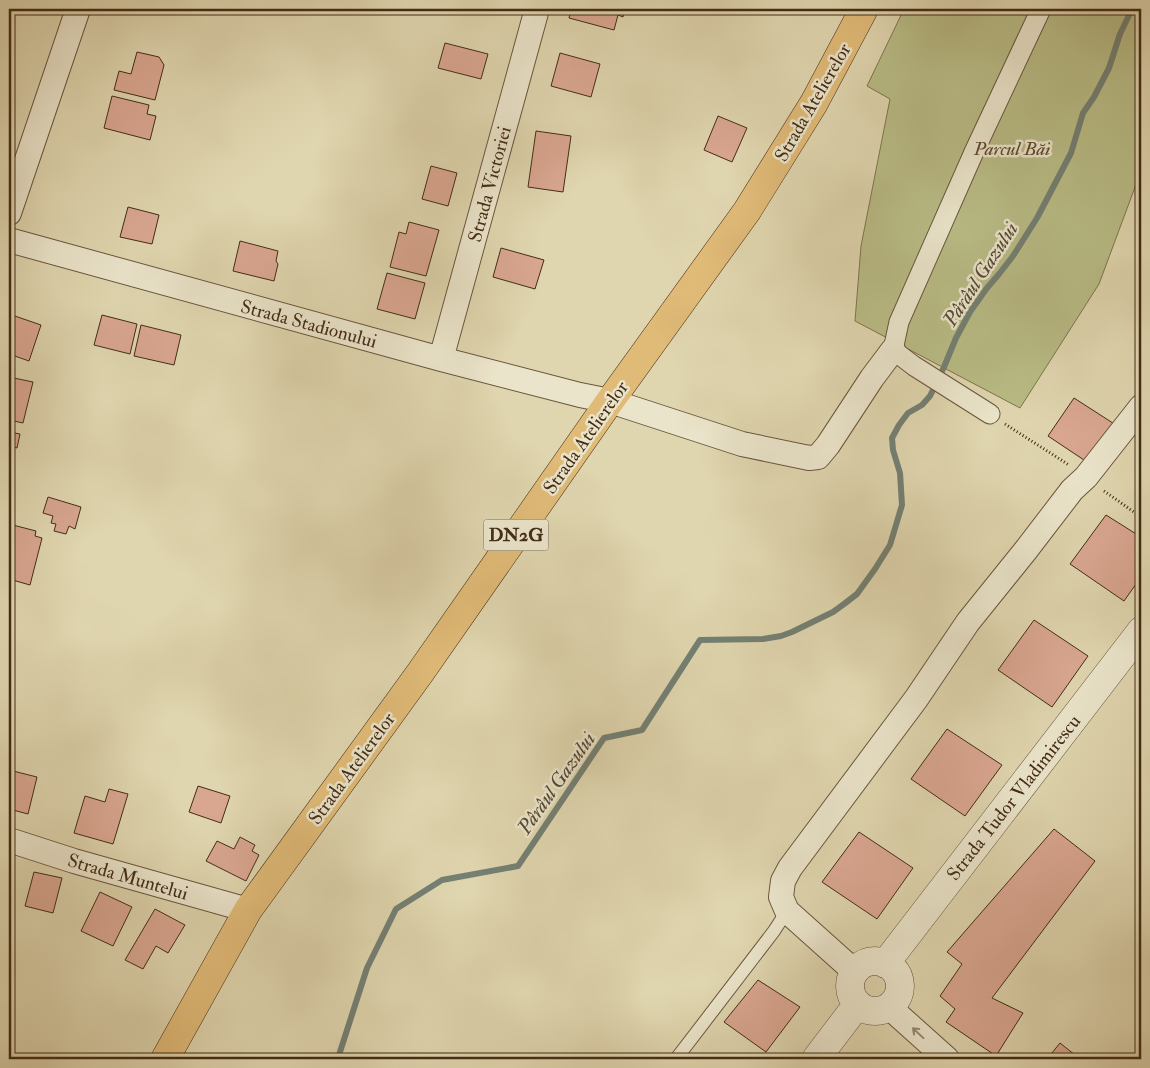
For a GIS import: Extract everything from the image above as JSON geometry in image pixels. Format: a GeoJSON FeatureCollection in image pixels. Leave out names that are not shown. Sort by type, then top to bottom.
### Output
{"type":"FeatureCollection","features":[{"type":"Feature","properties":{"kind":"main road","name":"Strada Atelierelor"},"geometry":{"type":"LineString","coordinates":[[165,1059],[248,910],[420,673],[610,401],[748,211],[814,103],[864,9]]}},
{"type":"Feature","properties":{"kind":"street"},"geometry":{"type":"LineString","coordinates":[[9,213],[78,9]]}},
{"type":"Feature","properties":{"kind":"street","name":"Strada Victoriei"},"geometry":{"type":"LineString","coordinates":[[441,359],[537,9]]}},
{"type":"Feature","properties":{"kind":"street"},"geometry":{"type":"LineString","coordinates":[[990,414],[914,366],[893,350],[899,322],[974,152],[1041,9]]}},
{"type":"Feature","properties":{"kind":"street","name":"Strada Stadionului"},"geometry":{"type":"LineString","coordinates":[[9,240],[441,359],[580,396],[610,401],[742,444],[808,458],[818,457],[828,446],[872,378],[893,350]]}},
{"type":"Feature","properties":{"kind":"street"},"geometry":{"type":"LineString","coordinates":[[854,971],[787,911],[781,897],[783,882],[795,861],[916,699],[968,622],[1072,490],[1086,477],[1141,407]]}},
{"type":"Feature","properties":{"kind":"street","name":"Strada Tudor Vladimirescu"},"geometry":{"type":"LineString","coordinates":[[886,964],[1141,631]]}},
{"type":"Feature","properties":{"kind":"street","name":"Strada Muntelui"},"geometry":{"type":"LineString","coordinates":[[9,840],[74,861],[248,910]]}},
{"type":"Feature","properties":{"kind":"street"},"geometry":{"type":"LineString","coordinates":[[877,961],[886,964],[893,968],[898,976],[900,984],[899,993],[889,1007],[881,1011],[872,1012],[864,1010],[852,997],[850,980],[854,971],[868,962],[877,961]]}},
{"type":"Feature","properties":{"kind":"street"},"geometry":{"type":"LineString","coordinates":[[816,1059],[857,1004]]}},
{"type":"Feature","properties":{"kind":"street"},"geometry":{"type":"LineString","coordinates":[[889,1007],[947,1059]]}},
{"type":"Feature","properties":{"kind":"lane"},"geometry":{"type":"LineString","coordinates":[[676,1059],[774,931],[787,911]]}},
{"type":"Feature","properties":{"kind":"path"},"geometry":{"type":"LineString","coordinates":[[990,414],[1086,477],[1141,518]]}},
{"type":"Feature","properties":{"kind":"green space","name":"Parcul Băi"},"geometry":{"type":"Polygon","coordinates":[[[904,9],[1141,9],[1141,171],[1099,284],[1020,408],[855,321],[861,246],[890,99],[867,86],[904,9]]]}},
{"type":"Feature","properties":{"kind":"building"},"geometry":{"type":"Polygon","coordinates":[[[571,9],[625,9],[623,17],[618,15],[614,30],[569,18],[571,9]]]}},
{"type":"Feature","properties":{"kind":"building"},"geometry":{"type":"Polygon","coordinates":[[[445,43],[488,54],[481,79],[438,68],[445,43]]]}},
{"type":"Feature","properties":{"kind":"building"},"geometry":{"type":"Polygon","coordinates":[[[137,52],[159,57],[164,65],[155,100],[114,90],[119,71],[131,74],[137,52]]]}},
{"type":"Feature","properties":{"kind":"building"},"geometry":{"type":"Polygon","coordinates":[[[560,53],[600,64],[591,97],[551,86],[560,53]]]}},
{"type":"Feature","properties":{"kind":"building"},"geometry":{"type":"Polygon","coordinates":[[[112,96],[149,105],[147,114],[156,116],[150,140],[104,128],[112,96]]]}},
{"type":"Feature","properties":{"kind":"building"},"geometry":{"type":"Polygon","coordinates":[[[718,116],[747,128],[732,162],[704,150],[718,116]]]}},
{"type":"Feature","properties":{"kind":"building"},"geometry":{"type":"Polygon","coordinates":[[[536,131],[571,136],[563,192],[528,187],[536,131]]]}},
{"type":"Feature","properties":{"kind":"building"},"geometry":{"type":"Polygon","coordinates":[[[431,166],[457,173],[448,206],[422,199],[431,166]]]}},
{"type":"Feature","properties":{"kind":"building"},"geometry":{"type":"Polygon","coordinates":[[[128,207],[159,215],[152,244],[120,237],[128,207]]]}},
{"type":"Feature","properties":{"kind":"building"},"geometry":{"type":"Polygon","coordinates":[[[409,222],[439,230],[426,276],[390,267],[399,232],[406,234],[409,222]]]}},
{"type":"Feature","properties":{"kind":"building"},"geometry":{"type":"Polygon","coordinates":[[[240,241],[278,251],[276,261],[278,264],[274,281],[233,271],[240,241]]]}},
{"type":"Feature","properties":{"kind":"building"},"geometry":{"type":"Polygon","coordinates":[[[501,248],[544,260],[535,289],[493,277],[501,248]]]}},
{"type":"Feature","properties":{"kind":"building"},"geometry":{"type":"Polygon","coordinates":[[[387,273],[425,283],[415,319],[377,309],[387,273]]]}},
{"type":"Feature","properties":{"kind":"building"},"geometry":{"type":"Polygon","coordinates":[[[9,314],[41,325],[29,361],[9,354],[9,314]]]}},
{"type":"Feature","properties":{"kind":"building"},"geometry":{"type":"Polygon","coordinates":[[[102,315],[137,324],[130,354],[94,345],[102,315]]]}},
{"type":"Feature","properties":{"kind":"building"},"geometry":{"type":"Polygon","coordinates":[[[141,325],[181,335],[174,365],[134,356],[141,325]]]}},
{"type":"Feature","properties":{"kind":"building"},"geometry":{"type":"Polygon","coordinates":[[[9,377],[33,382],[23,423],[9,420],[9,377]]]}},
{"type":"Feature","properties":{"kind":"building"},"geometry":{"type":"Polygon","coordinates":[[[1074,398],[1119,427],[1093,466],[1048,436],[1074,398]]]}},
{"type":"Feature","properties":{"kind":"building"},"geometry":{"type":"Polygon","coordinates":[[[9,432],[20,434],[17,448],[9,446],[9,432]]]}},
{"type":"Feature","properties":{"kind":"building"},"geometry":{"type":"Polygon","coordinates":[[[48,497],[81,507],[75,529],[69,526],[66,534],[54,531],[56,524],[51,523],[53,516],[43,513],[48,497]]]}},
{"type":"Feature","properties":{"kind":"building"},"geometry":{"type":"Polygon","coordinates":[[[1106,515],[1141,537],[1141,577],[1124,601],[1070,564],[1106,515]]]}},
{"type":"Feature","properties":{"kind":"building"},"geometry":{"type":"Polygon","coordinates":[[[9,524],[36,531],[35,536],[42,538],[30,585],[9,579],[9,524]]]}},
{"type":"Feature","properties":{"kind":"building"},"geometry":{"type":"Polygon","coordinates":[[[1034,620],[1088,656],[1052,707],[998,670],[1034,620]]]}},
{"type":"Feature","properties":{"kind":"building"},"geometry":{"type":"Polygon","coordinates":[[[947,729],[1002,765],[965,816],[911,779],[947,729]]]}},
{"type":"Feature","properties":{"kind":"building"},"geometry":{"type":"Polygon","coordinates":[[[9,770],[37,777],[28,814],[9,809],[9,770]]]}},
{"type":"Feature","properties":{"kind":"building"},"geometry":{"type":"Polygon","coordinates":[[[198,786],[230,796],[221,823],[189,812],[198,786]]]}},
{"type":"Feature","properties":{"kind":"building"},"geometry":{"type":"Polygon","coordinates":[[[109,789],[128,794],[113,844],[74,833],[85,796],[105,802],[109,789]]]}},
{"type":"Feature","properties":{"kind":"building"},"geometry":{"type":"Polygon","coordinates":[[[1054,829],[1095,861],[992,998],[1023,1013],[996,1056],[946,1022],[955,1009],[940,996],[962,964],[947,952],[1054,829]]]}},
{"type":"Feature","properties":{"kind":"building"},"geometry":{"type":"Polygon","coordinates":[[[859,832],[913,868],[877,919],[822,882],[859,832]]]}},
{"type":"Feature","properties":{"kind":"building"},"geometry":{"type":"Polygon","coordinates":[[[240,837],[255,845],[252,851],[259,855],[246,881],[206,861],[217,841],[234,849],[240,837]]]}},
{"type":"Feature","properties":{"kind":"building"},"geometry":{"type":"Polygon","coordinates":[[[34,872],[62,878],[53,913],[25,906],[34,872]]]}},
{"type":"Feature","properties":{"kind":"building"},"geometry":{"type":"Polygon","coordinates":[[[100,892],[132,907],[113,946],[81,931],[100,892]]]}},
{"type":"Feature","properties":{"kind":"building"},"geometry":{"type":"Polygon","coordinates":[[[155,909],[185,925],[168,953],[156,946],[143,969],[125,960],[155,909]]]}},
{"type":"Feature","properties":{"kind":"building"},"geometry":{"type":"Polygon","coordinates":[[[758,980],[800,1007],[766,1052],[724,1022],[758,980]]]}},
{"type":"Feature","properties":{"kind":"building"},"geometry":{"type":"Polygon","coordinates":[[[1060,1043],[1080,1059],[1047,1059],[1060,1043]]]}},
{"type":"Feature","properties":{"kind":"waterway","name":"Pârâul Gazului"},"geometry":{"type":"LineString","coordinates":[[336,1059],[339,1055],[367,968],[396,909],[442,880],[518,866],[604,738],[642,730],[700,640],[763,639],[781,636],[833,612],[857,594],[890,545],[902,505],[900,473],[893,450],[892,438],[908,413],[922,405],[930,396],[970,312],[1013,256],[1037,218],[1071,153],[1083,113],[1094,97],[1109,68],[1120,34],[1132,9]]}}]}
